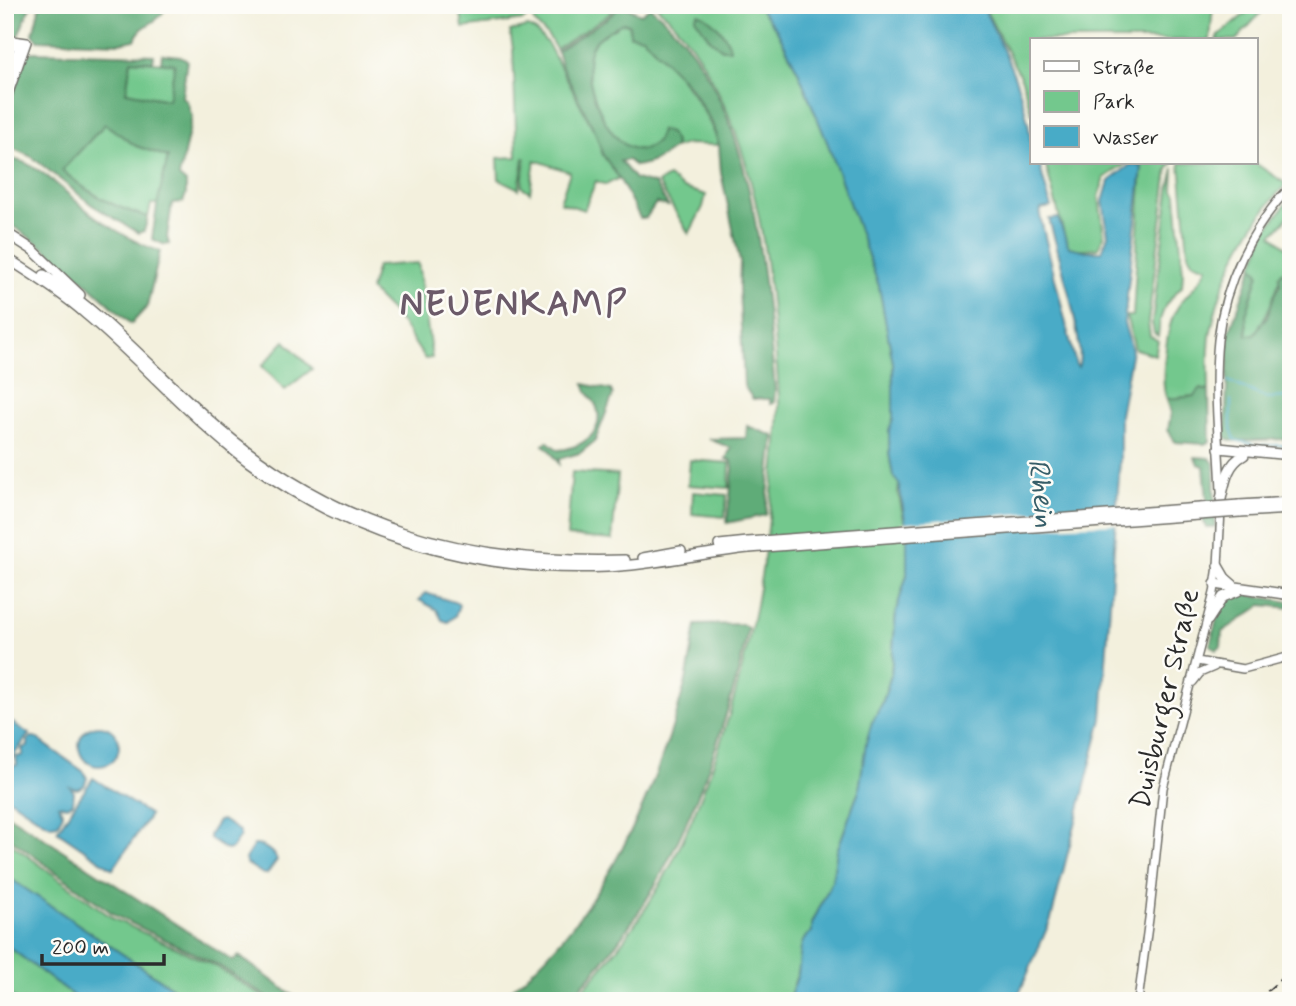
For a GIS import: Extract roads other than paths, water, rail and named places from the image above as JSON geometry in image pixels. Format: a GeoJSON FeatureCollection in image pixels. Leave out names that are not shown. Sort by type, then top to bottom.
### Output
{"type":"FeatureCollection","features":[{"type":"Feature","properties":{"kind":"highway"},"geometry":{"type":"LineString","coordinates":[[5,232],[33,250],[72,286],[92,310],[237,444],[276,473],[319,498],[388,528],[461,550],[506,557],[568,561],[634,560],[748,545],[1291,502]]}},
{"type":"Feature","properties":{"kind":"highway"},"geometry":{"type":"LineString","coordinates":[[5,250],[92,310]]}},
{"type":"Feature","properties":{"kind":"highway"},"geometry":{"type":"LineString","coordinates":[[5,257],[88,316],[232,449],[315,504],[386,536],[460,556],[583,568],[634,565],[748,545]]}},
{"type":"Feature","properties":{"kind":"highway"},"geometry":{"type":"LineString","coordinates":[[1219,451],[1291,457]]}},
{"type":"Feature","properties":{"kind":"highway"},"geometry":{"type":"LineString","coordinates":[[1219,451],[1291,457]]}},
{"type":"Feature","properties":{"kind":"highway"},"geometry":{"type":"LineString","coordinates":[[1221,499],[1229,469],[1244,455]]}},
{"type":"Feature","properties":{"kind":"highway"},"geometry":{"type":"LineString","coordinates":[[1240,508],[1291,509]]}},
{"type":"Feature","properties":{"kind":"highway"},"geometry":{"type":"LineString","coordinates":[[1218,566],[1228,581],[1238,589]]}},
{"type":"Feature","properties":{"kind":"highway"},"geometry":{"type":"LineString","coordinates":[[1215,586],[1291,595]]}},
{"type":"Feature","properties":{"kind":"highway"},"geometry":{"type":"LineString","coordinates":[[1208,620],[1223,597],[1238,589]]}},
{"type":"Feature","properties":{"kind":"main road"},"geometry":{"type":"LineString","coordinates":[[5,42],[23,45]]}},
{"type":"Feature","properties":{"kind":"main road"},"geometry":{"type":"LineString","coordinates":[[5,86],[23,45]]}},
{"type":"Feature","properties":{"kind":"main road"},"geometry":{"type":"LineString","coordinates":[[5,104],[23,45]]}},
{"type":"Feature","properties":{"kind":"main road","name":"Duisburger Straße"},"geometry":{"type":"LineString","coordinates":[[1138,1001],[1163,788],[1208,620],[1218,566],[1221,499],[1216,367],[1218,337],[1236,272],[1255,233],[1291,186]]}},
{"type":"Feature","properties":{"kind":"main road"},"geometry":{"type":"LineString","coordinates":[[1197,661],[1233,669],[1250,668],[1291,656]]}},
{"type":"Feature","properties":{"kind":"main road"},"geometry":{"type":"LineString","coordinates":[[1190,685],[1200,673],[1218,666]]}},
{"type":"Feature","properties":{"kind":"water","name":"Rhein"},"geometry":{"type":"Polygon","coordinates":[[[757,5],[982,5],[1023,101],[1030,134],[1030,164],[1039,164],[1051,207],[1041,209],[1040,216],[1078,367],[1080,356],[1075,319],[1049,219],[1058,218],[1069,247],[1102,251],[1108,235],[1103,201],[1109,181],[1131,164],[1142,167],[1124,323],[1132,350],[1120,415],[1120,461],[1102,719],[1051,919],[1016,1001],[788,1001],[798,974],[800,950],[807,935],[812,932],[812,924],[832,881],[837,851],[859,790],[872,722],[882,704],[891,675],[896,611],[907,575],[907,533],[899,484],[893,476],[889,453],[889,430],[893,419],[893,363],[879,286],[828,144],[798,71],[777,30],[757,5]]]}},
{"type":"Feature","properties":{"kind":"water"},"geometry":{"type":"Polygon","coordinates":[[[425,593],[457,603],[459,605],[455,616],[448,622],[442,620],[437,610],[419,600],[425,593]]]}},
{"type":"Feature","properties":{"kind":"water"},"geometry":{"type":"Polygon","coordinates":[[[10,721],[29,734],[5,768],[5,728],[10,721]]]}},
{"type":"Feature","properties":{"kind":"water"},"geometry":{"type":"Polygon","coordinates":[[[99,726],[107,727],[113,732],[118,738],[118,754],[113,760],[107,765],[99,766],[91,765],[85,760],[80,754],[79,746],[80,738],[85,732],[91,727],[99,726]]]}},
{"type":"Feature","properties":{"kind":"water"},"geometry":{"type":"Polygon","coordinates":[[[31,737],[35,737],[84,772],[87,778],[84,786],[77,789],[70,787],[74,792],[73,803],[68,806],[58,805],[63,813],[58,824],[44,822],[5,796],[5,775],[10,773],[10,766],[17,765],[16,757],[23,755],[22,748],[28,746],[31,737]]]}},
{"type":"Feature","properties":{"kind":"water"},"geometry":{"type":"Polygon","coordinates":[[[93,778],[150,815],[113,869],[57,831],[93,778]]]}},
{"type":"Feature","properties":{"kind":"water"},"geometry":{"type":"Polygon","coordinates":[[[222,820],[239,831],[240,836],[231,849],[226,850],[210,839],[209,835],[218,821],[222,820]]]}},
{"type":"Feature","properties":{"kind":"water"},"geometry":{"type":"Polygon","coordinates":[[[254,845],[267,849],[277,860],[267,874],[246,863],[245,859],[254,845]]]}},
{"type":"Feature","properties":{"kind":"water"},"geometry":{"type":"Polygon","coordinates":[[[5,875],[192,1001],[80,1001],[5,944],[5,875]]]}},
{"type":"Feature","properties":{"kind":"waterway"},"geometry":{"type":"LineString","coordinates":[[1040,165],[1052,164]]}},
{"type":"Feature","properties":{"kind":"waterway"},"geometry":{"type":"LineString","coordinates":[[1228,381],[1266,398],[1291,397]]}},
{"type":"Feature","properties":{"kind":"waterway"},"geometry":{"type":"LineString","coordinates":[[1231,400],[1231,428],[1235,440],[1255,445],[1291,445]]}},
{"type":"Feature","properties":{"kind":"railway"},"geometry":{"type":"LineString","coordinates":[[1256,1001],[1291,970]]}},
{"type":"Feature","properties":{"kind":"district","name":"NEUENKAMP"},"geometry":{"type":"Point","coordinates":[514,305]}}]}
